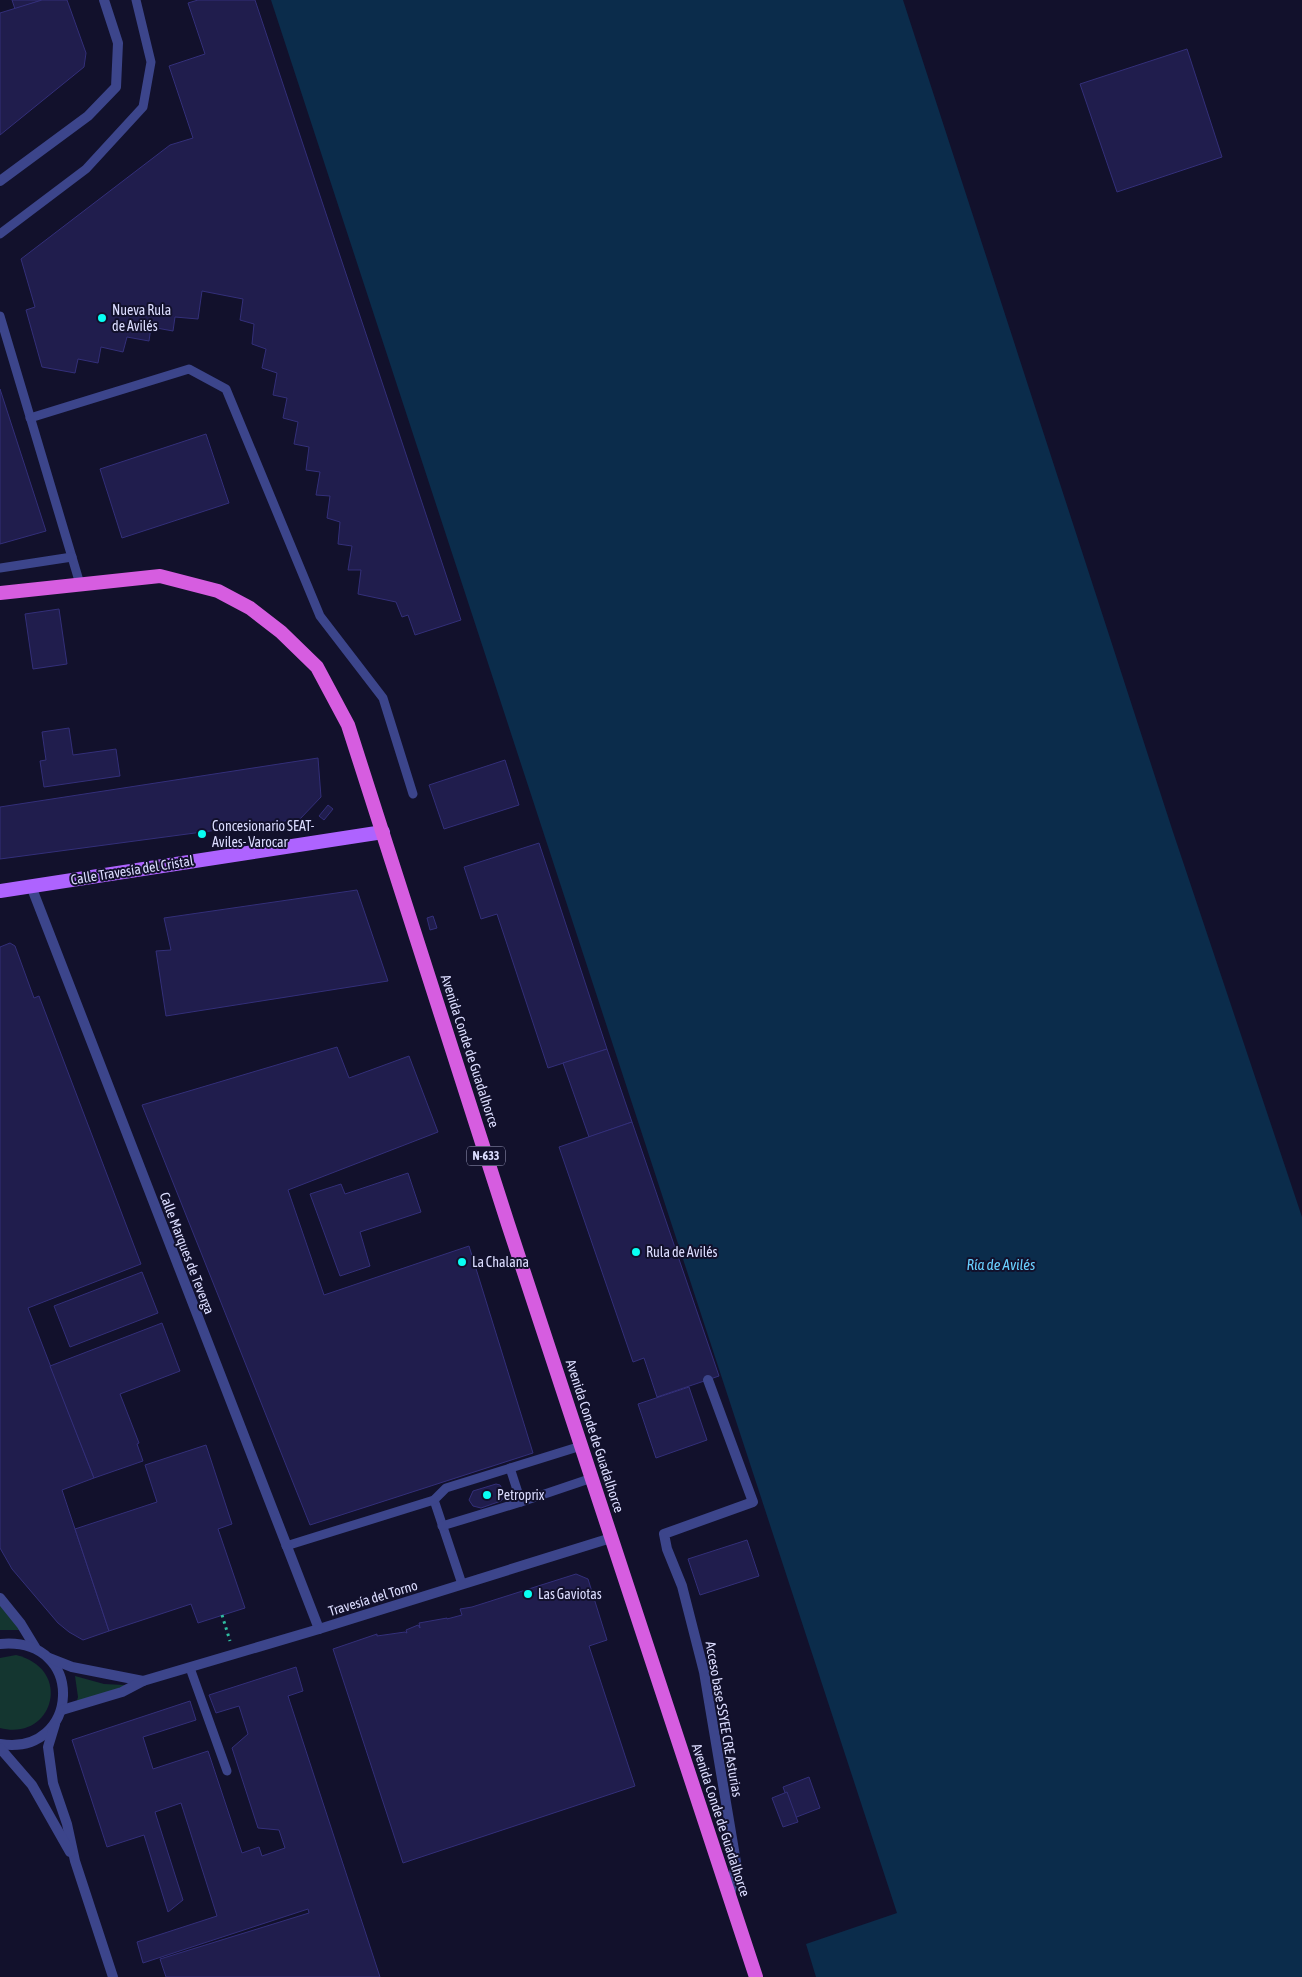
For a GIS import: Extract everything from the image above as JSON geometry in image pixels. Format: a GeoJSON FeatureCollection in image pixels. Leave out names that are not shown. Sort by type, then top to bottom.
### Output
{"type":"FeatureCollection","features":[{"type":"Feature","properties":{"kind":"highway","name":"Avenida Conde de Guadalhorce"},"geometry":{"type":"LineString","coordinates":[[0,593],[160,576],[218,591],[250,608],[281,632],[317,667],[348,725],[581,1446],[756,1977]]}},
{"type":"Feature","properties":{"kind":"main road","name":"Calle Travesía del Cristal"},"geometry":{"type":"LineString","coordinates":[[0,891],[383,832]]}},
{"type":"Feature","properties":{"kind":"street"},"geometry":{"type":"LineString","coordinates":[[0,181],[88,116],[116,87],[118,43],[104,0]]}},
{"type":"Feature","properties":{"kind":"street","name":"Calle Marques de Teverga"},"geometry":{"type":"LineString","coordinates":[[31,886],[319,1629]]}},
{"type":"Feature","properties":{"kind":"street","name":"Acceso base SSYEE CRE Asturias"},"geometry":{"type":"LineString","coordinates":[[708,1380],[753,1502],[664,1534],[682,1586],[704,1672],[736,1862],[729,1897]]}},
{"type":"Feature","properties":{"kind":"street","name":"Travesía del Torno"},"geometry":{"type":"LineString","coordinates":[[62,1710],[122,1692],[142,1681],[319,1629],[611,1538]]}},
{"type":"Feature","properties":{"kind":"street"},"geometry":{"type":"LineString","coordinates":[[0,1598],[21,1624],[35,1648]]}},
{"type":"Feature","properties":{"kind":"street"},"geometry":{"type":"LineString","coordinates":[[0,1644],[18,1643],[35,1648],[49,1658],[59,1672],[64,1690],[62,1710],[55,1724],[48,1747],[49,1762],[53,1783],[67,1824],[75,1861],[113,1977]]}},
{"type":"Feature","properties":{"kind":"street","name":"Travesía del Torno"},"geometry":{"type":"LineString","coordinates":[[49,1658],[72,1667],[142,1681]]}},
{"type":"Feature","properties":{"kind":"street"},"geometry":{"type":"LineString","coordinates":[[0,1744],[12,1746],[28,1743],[43,1736],[55,1724]]}},
{"type":"Feature","properties":{"kind":"street"},"geometry":{"type":"LineString","coordinates":[[0,1748],[32,1785],[75,1861]]}},
{"type":"Feature","properties":{"kind":"lane"},"geometry":{"type":"LineString","coordinates":[[0,234],[86,169],[143,107],[151,62],[136,0]]}},
{"type":"Feature","properties":{"kind":"lane"},"geometry":{"type":"LineString","coordinates":[[0,316],[80,584]]}},
{"type":"Feature","properties":{"kind":"lane"},"geometry":{"type":"LineString","coordinates":[[30,418],[189,369],[226,389],[320,616],[384,698],[413,794]]}},
{"type":"Feature","properties":{"kind":"lane"},"geometry":{"type":"LineString","coordinates":[[0,568],[72,557]]}},
{"type":"Feature","properties":{"kind":"lane"},"geometry":{"type":"LineString","coordinates":[[286,1546],[434,1500],[446,1488],[581,1446]]}},
{"type":"Feature","properties":{"kind":"lane"},"geometry":{"type":"LineString","coordinates":[[510,1468],[521,1502]]}},
{"type":"Feature","properties":{"kind":"lane"},"geometry":{"type":"LineString","coordinates":[[442,1526],[592,1478]]}},
{"type":"Feature","properties":{"kind":"lane"},"geometry":{"type":"LineString","coordinates":[[434,1500],[462,1584]]}},
{"type":"Feature","properties":{"kind":"lane"},"geometry":{"type":"LineString","coordinates":[[190,1668],[227,1771]]}},
{"type":"Feature","properties":{"kind":"path"},"geometry":{"type":"LineString","coordinates":[[222,1615],[235,1654]]}},
{"type":"Feature","properties":{"kind":"green space"},"geometry":{"type":"Polygon","coordinates":[[[0,1605],[21,1630],[0,1630],[0,1605]]]}},
{"type":"Feature","properties":{"kind":"green space"},"geometry":{"type":"Polygon","coordinates":[[[16,1655],[34,1663],[45,1674],[50,1688],[50,1702],[44,1715],[33,1724],[18,1729],[0,1728],[0,1658],[16,1655]]]}},
{"type":"Feature","properties":{"kind":"green space"},"geometry":{"type":"Polygon","coordinates":[[[75,1676],[104,1684],[124,1685],[125,1688],[76,1704],[78,1697],[75,1676]]]}},
{"type":"Feature","properties":{"kind":"water","name":"Ría de Avilés"},"geometry":{"type":"Polygon","coordinates":[[[271,0],[903,0],[1173,832],[1302,1217],[1302,1977],[816,1977],[806,1944],[897,1913],[271,0]]]}},
{"type":"Feature","properties":{"kind":"building"},"geometry":{"type":"Polygon","coordinates":[[[12,0],[42,0],[15,9],[12,0]]]}},
{"type":"Feature","properties":{"kind":"building"},"geometry":{"type":"Polygon","coordinates":[[[42,0],[67,0],[86,53],[84,67],[0,135],[0,13],[42,0]]]}},
{"type":"Feature","properties":{"kind":"building","name":"Nueva Rula de Avilés"},"geometry":{"type":"Polygon","coordinates":[[[198,0],[255,0],[461,620],[415,635],[408,615],[402,617],[396,602],[358,594],[361,570],[348,570],[352,546],[338,544],[340,522],[327,518],[330,496],[316,495],[320,472],[306,470],[309,447],[294,444],[298,422],[283,418],[287,398],[273,395],[277,373],[262,368],[266,349],[252,344],[254,324],[240,320],[243,299],[202,291],[198,319],[175,317],[173,331],[151,327],[149,341],[127,337],[123,352],[101,347],[98,363],[78,359],[75,373],[42,367],[26,310],[35,307],[21,259],[170,145],[193,138],[169,66],[205,54],[188,3],[198,0]]]}},
{"type":"Feature","properties":{"kind":"building"},"geometry":{"type":"Polygon","coordinates":[[[1187,49],[1222,157],[1117,192],[1080,84],[1187,49]]]}},
{"type":"Feature","properties":{"kind":"building"},"geometry":{"type":"Polygon","coordinates":[[[0,389],[46,531],[0,544],[0,389]]]}},
{"type":"Feature","properties":{"kind":"building"},"geometry":{"type":"Polygon","coordinates":[[[206,434],[229,503],[122,538],[100,469],[206,434]]]}},
{"type":"Feature","properties":{"kind":"building"},"geometry":{"type":"Polygon","coordinates":[[[59,609],[67,664],[33,669],[25,614],[59,609]]]}},
{"type":"Feature","properties":{"kind":"building"},"geometry":{"type":"Polygon","coordinates":[[[69,728],[73,755],[116,749],[120,776],[44,787],[40,761],[46,760],[42,732],[69,728]]]}},
{"type":"Feature","properties":{"kind":"building"},"geometry":{"type":"Polygon","coordinates":[[[318,758],[321,797],[300,819],[0,859],[0,807],[318,758]]]}},
{"type":"Feature","properties":{"kind":"building"},"geometry":{"type":"Polygon","coordinates":[[[505,760],[519,805],[444,829],[429,785],[505,760]]]}},
{"type":"Feature","properties":{"kind":"building"},"geometry":{"type":"Polygon","coordinates":[[[328,805],[333,809],[324,820],[319,816],[328,805]]]}},
{"type":"Feature","properties":{"kind":"building"},"geometry":{"type":"Polygon","coordinates":[[[539,843],[607,1049],[548,1068],[497,914],[481,919],[464,867],[539,843]]]}},
{"type":"Feature","properties":{"kind":"building"},"geometry":{"type":"Polygon","coordinates":[[[357,890],[388,981],[166,1016],[156,951],[171,950],[164,918],[357,890]]]}},
{"type":"Feature","properties":{"kind":"building"},"geometry":{"type":"Polygon","coordinates":[[[433,916],[437,928],[430,930],[427,918],[433,916]]]}},
{"type":"Feature","properties":{"kind":"building"},"geometry":{"type":"Polygon","coordinates":[[[10,943],[15,946],[34,998],[39,996],[141,1264],[28,1308],[94,1478],[62,1490],[109,1631],[83,1640],[58,1623],[12,1569],[0,1548],[0,947],[10,943]]]}},
{"type":"Feature","properties":{"kind":"building"},"geometry":{"type":"Polygon","coordinates":[[[337,1047],[349,1078],[409,1056],[438,1132],[288,1190],[324,1295],[469,1246],[533,1453],[310,1525],[142,1105],[337,1047]]]}},
{"type":"Feature","properties":{"kind":"building"},"geometry":{"type":"Polygon","coordinates":[[[607,1049],[632,1122],[589,1137],[563,1063],[607,1049]]]}},
{"type":"Feature","properties":{"kind":"building","name":"Rula de Avilés"},"geometry":{"type":"Polygon","coordinates":[[[632,1122],[719,1376],[657,1397],[644,1358],[633,1362],[559,1147],[632,1122]]]}},
{"type":"Feature","properties":{"kind":"building"},"geometry":{"type":"Polygon","coordinates":[[[408,1173],[421,1212],[360,1232],[370,1266],[340,1276],[310,1194],[341,1184],[345,1194],[408,1173]]]}},
{"type":"Feature","properties":{"kind":"building"},"geometry":{"type":"Polygon","coordinates":[[[142,1272],[158,1313],[70,1347],[54,1306],[142,1272]]]}},
{"type":"Feature","properties":{"kind":"building"},"geometry":{"type":"Polygon","coordinates":[[[162,1323],[180,1371],[120,1394],[139,1443],[137,1444],[143,1461],[94,1478],[50,1366],[162,1323]]]}},
{"type":"Feature","properties":{"kind":"building"},"geometry":{"type":"Polygon","coordinates":[[[689,1387],[707,1440],[656,1458],[638,1404],[689,1387]]]}},
{"type":"Feature","properties":{"kind":"building"},"geometry":{"type":"Polygon","coordinates":[[[206,1445],[232,1524],[218,1529],[245,1608],[198,1623],[191,1604],[109,1631],[75,1529],[157,1502],[145,1465],[206,1445]]]}},
{"type":"Feature","properties":{"kind":"building","name":"Petroprix"},"geometry":{"type":"Polygon","coordinates":[[[496,1484],[500,1485],[504,1492],[504,1497],[501,1501],[481,1508],[473,1506],[469,1500],[473,1491],[496,1484]]]}},
{"type":"Feature","properties":{"kind":"building"},"geometry":{"type":"Polygon","coordinates":[[[747,1540],[759,1576],[700,1595],[688,1559],[747,1540]]]}},
{"type":"Feature","properties":{"kind":"building"},"geometry":{"type":"Polygon","coordinates":[[[576,1574],[588,1579],[607,1640],[589,1646],[635,1786],[403,1863],[333,1649],[377,1634],[377,1636],[407,1633],[406,1630],[418,1625],[420,1628],[419,1623],[462,1615],[460,1609],[472,1607],[576,1574]]]}},
{"type":"Feature","properties":{"kind":"building"},"geometry":{"type":"Polygon","coordinates":[[[296,1667],[303,1691],[288,1696],[380,1977],[166,1977],[160,1959],[309,1913],[308,1909],[143,1963],[137,1942],[217,1916],[181,1803],[155,1812],[183,1900],[168,1912],[144,1835],[107,1847],[72,1740],[190,1701],[196,1720],[143,1737],[153,1769],[208,1751],[242,1853],[259,1847],[262,1856],[285,1848],[279,1830],[258,1828],[232,1748],[248,1734],[239,1706],[216,1713],[209,1695],[296,1667]]]}},
{"type":"Feature","properties":{"kind":"building"},"geometry":{"type":"Polygon","coordinates":[[[809,1777],[820,1808],[794,1818],[783,1787],[809,1777]]]}},
{"type":"Feature","properties":{"kind":"building"},"geometry":{"type":"Polygon","coordinates":[[[787,1792],[798,1822],[783,1827],[772,1798],[787,1792]]]}},
{"type":"Feature","properties":{"kind":"place","name":"Nueva Rula de Avilés"},"geometry":{"type":"Point","coordinates":[102,318]}},
{"type":"Feature","properties":{"kind":"place","name":"Concesionario SEAT- Aviles- Varocar"},"geometry":{"type":"Point","coordinates":[202,834]}},
{"type":"Feature","properties":{"kind":"place","name":"Rula de Avilés"},"geometry":{"type":"Point","coordinates":[636,1252]}},
{"type":"Feature","properties":{"kind":"place","name":"La Chalana"},"geometry":{"type":"Point","coordinates":[462,1262]}},
{"type":"Feature","properties":{"kind":"place","name":"Petroprix"},"geometry":{"type":"Point","coordinates":[487,1495]}},
{"type":"Feature","properties":{"kind":"place","name":"Las Gaviotas"},"geometry":{"type":"Point","coordinates":[528,1594]}}]}
